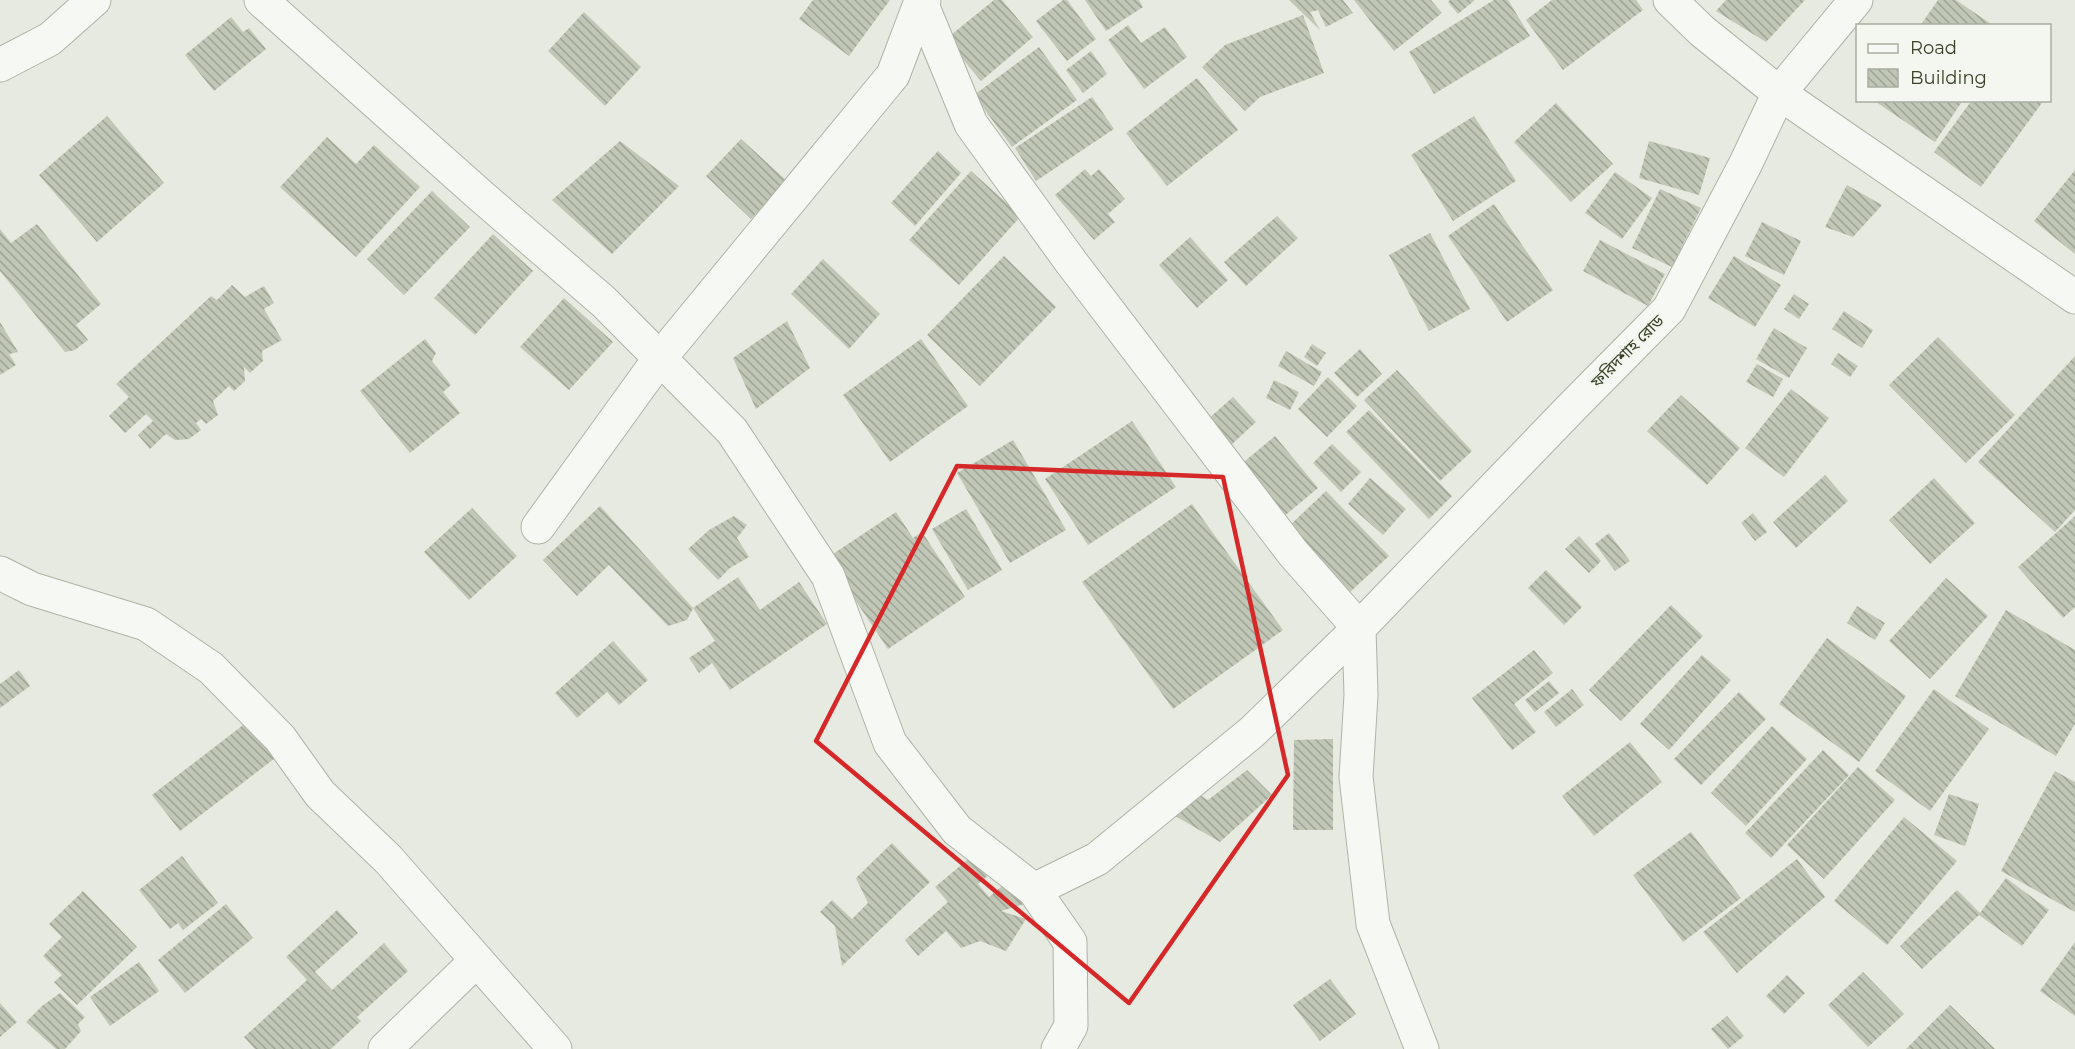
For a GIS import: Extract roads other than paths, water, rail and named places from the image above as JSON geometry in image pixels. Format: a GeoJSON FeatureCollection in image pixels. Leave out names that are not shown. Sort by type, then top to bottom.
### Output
{"type":"FeatureCollection","features":[{"type":"Feature","properties":{"kind":"street"},"geometry":{"type":"LineString","coordinates":[[0,65],[50,39],[94,0]]}},
{"type":"Feature","properties":{"kind":"street"},"geometry":{"type":"LineString","coordinates":[[261,0],[604,302],[732,431],[828,576],[890,743],[957,830],[1034,890],[1070,942],[1071,1026],[1058,1049]]}},
{"type":"Feature","properties":{"kind":"street"},"geometry":{"type":"LineString","coordinates":[[538,527],[660,358],[893,75],[922,0]]}},
{"type":"Feature","properties":{"kind":"street"},"geometry":{"type":"LineString","coordinates":[[922,0],[971,124],[1071,262],[1286,544],[1359,628],[1361,695],[1356,777],[1373,924],[1422,1049]]}},
{"type":"Feature","properties":{"kind":"street"},"geometry":{"type":"LineString","coordinates":[[1670,0],[1702,31],[1779,93],[2075,297]]}},
{"type":"Feature","properties":{"kind":"street","name":"ফরিদশাহ রোড"},"geometry":{"type":"LineString","coordinates":[[1034,890],[1097,859],[1252,732],[1359,628],[1669,309],[1745,165],[1779,93],[1856,0]]}},
{"type":"Feature","properties":{"kind":"street"},"geometry":{"type":"LineString","coordinates":[[0,573],[32,589],[146,624],[211,668],[280,738],[320,794],[388,859],[555,1049]]}},
{"type":"Feature","properties":{"kind":"street"},"geometry":{"type":"LineString","coordinates":[[385,1049],[477,960]]}}]}
